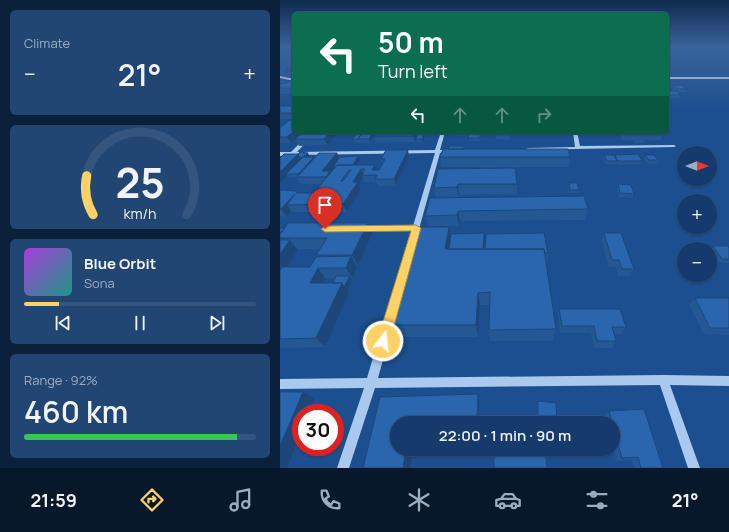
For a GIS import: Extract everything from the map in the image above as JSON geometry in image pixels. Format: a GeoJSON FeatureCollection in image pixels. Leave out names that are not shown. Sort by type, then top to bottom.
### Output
{"type":"FeatureCollection","features":[{"type":"Feature","properties":{"kind":"main road"},"geometry":{"type":"LineString","coordinates":[[280,77],[292,80]]}},
{"type":"Feature","properties":{"kind":"main road"},"geometry":{"type":"LineString","coordinates":[[669,78],[729,78]]}},
{"type":"Feature","properties":{"kind":"main road"},"geometry":{"type":"LineString","coordinates":[[280,81],[292,80]]}},
{"type":"Feature","properties":{"kind":"street"},"geometry":{"type":"LineString","coordinates":[[280,166],[312,134]]}},
{"type":"Feature","properties":{"kind":"street"},"geometry":{"type":"LineString","coordinates":[[343,468],[371,383],[442,134]]}},
{"type":"Feature","properties":{"kind":"street"},"geometry":{"type":"LineString","coordinates":[[575,134],[578,148]]}},
{"type":"Feature","properties":{"kind":"street"},"geometry":{"type":"LineString","coordinates":[[523,150],[674,146]]}},
{"type":"Feature","properties":{"kind":"street"},"geometry":{"type":"LineString","coordinates":[[280,154],[460,151]]}},
{"type":"Feature","properties":{"kind":"street"},"geometry":{"type":"LineString","coordinates":[[356,229],[416,228]]}},
{"type":"Feature","properties":{"kind":"street"},"geometry":{"type":"LineString","coordinates":[[663,380],[694,468]]}},
{"type":"Feature","properties":{"kind":"street"},"geometry":{"type":"LineString","coordinates":[[280,384],[663,380],[729,381]]}},
{"type":"Feature","properties":{"kind":"building"},"geometry":{"type":"Polygon","coordinates":[[[292,80],[292,88],[280,88],[280,84],[287,83],[292,80]]]}},
{"type":"Feature","properties":{"kind":"building"},"geometry":{"type":"Polygon","coordinates":[[[280,81],[288,81],[280,84],[280,81]]]}},
{"type":"Feature","properties":{"kind":"building"},"geometry":{"type":"Polygon","coordinates":[[[681,85],[687,89],[678,89],[673,86],[681,85]]]}},
{"type":"Feature","properties":{"kind":"building"},"geometry":{"type":"Polygon","coordinates":[[[669,91],[677,91],[680,95],[670,95],[669,91]]]}},
{"type":"Feature","properties":{"kind":"building"},"geometry":{"type":"Polygon","coordinates":[[[280,106],[292,106],[292,113],[280,113],[280,106]]]}},
{"type":"Feature","properties":{"kind":"building"},"geometry":{"type":"Polygon","coordinates":[[[289,120],[292,120],[292,133],[287,137],[280,137],[280,128],[289,120]]]}},
{"type":"Feature","properties":{"kind":"building"},"geometry":{"type":"Polygon","coordinates":[[[301,134],[328,134],[324,139],[295,139],[301,134]]]}},
{"type":"Feature","properties":{"kind":"building"},"geometry":{"type":"Polygon","coordinates":[[[356,134],[361,134],[358,139],[352,139],[356,134]]]}},
{"type":"Feature","properties":{"kind":"building"},"geometry":{"type":"Polygon","coordinates":[[[362,134],[372,134],[369,139],[358,139],[362,134]]]}},
{"type":"Feature","properties":{"kind":"building"},"geometry":{"type":"Polygon","coordinates":[[[376,134],[414,134],[413,136],[374,136],[376,134]]]}},
{"type":"Feature","properties":{"kind":"building"},"geometry":{"type":"Polygon","coordinates":[[[418,134],[424,134],[422,139],[416,139],[418,134]]]}},
{"type":"Feature","properties":{"kind":"building"},"geometry":{"type":"Polygon","coordinates":[[[469,134],[480,134],[480,138],[468,138],[469,134]]]}},
{"type":"Feature","properties":{"kind":"building"},"geometry":{"type":"Polygon","coordinates":[[[449,146],[464,146],[464,149],[448,149],[449,146]]]}},
{"type":"Feature","properties":{"kind":"building"},"geometry":{"type":"Polygon","coordinates":[[[443,149],[568,149],[570,157],[440,157],[443,149]]]}},
{"type":"Feature","properties":{"kind":"building"},"geometry":{"type":"Polygon","coordinates":[[[386,150],[408,150],[394,179],[375,179],[377,175],[362,175],[365,169],[361,169],[353,182],[358,182],[343,204],[287,205],[295,194],[280,209],[280,190],[298,191],[296,193],[322,193],[319,198],[327,189],[318,188],[337,165],[375,165],[372,170],[379,170],[385,159],[381,159],[386,150]],[[349,170],[341,181],[343,181],[351,170],[349,170]]]}},
{"type":"Feature","properties":{"kind":"building"},"geometry":{"type":"Polygon","coordinates":[[[300,152],[308,153],[303,157],[299,157],[298,154],[300,152]]]}},
{"type":"Feature","properties":{"kind":"building"},"geometry":{"type":"Polygon","coordinates":[[[319,153],[337,153],[322,171],[330,171],[326,177],[297,177],[319,153]]]}},
{"type":"Feature","properties":{"kind":"building"},"geometry":{"type":"Polygon","coordinates":[[[284,154],[298,154],[280,172],[280,158],[284,154]]]}},
{"type":"Feature","properties":{"kind":"building"},"geometry":{"type":"Polygon","coordinates":[[[638,154],[642,161],[618,161],[615,155],[638,154]]]}},
{"type":"Feature","properties":{"kind":"building"},"geometry":{"type":"Polygon","coordinates":[[[604,155],[614,155],[617,161],[607,161],[604,155]]]}},
{"type":"Feature","properties":{"kind":"building"},"geometry":{"type":"Polygon","coordinates":[[[645,155],[654,155],[658,160],[649,160],[645,155]]]}},
{"type":"Feature","properties":{"kind":"building"},"geometry":{"type":"Polygon","coordinates":[[[358,156],[353,165],[337,165],[333,167],[340,157],[358,156]]]}},
{"type":"Feature","properties":{"kind":"building"},"geometry":{"type":"Polygon","coordinates":[[[303,157],[314,157],[298,174],[286,174],[303,157]]]}},
{"type":"Feature","properties":{"kind":"building"},"geometry":{"type":"Polygon","coordinates":[[[515,168],[517,184],[458,184],[457,187],[434,188],[438,169],[515,168]]]}},
{"type":"Feature","properties":{"kind":"building"},"geometry":{"type":"Polygon","coordinates":[[[569,183],[577,183],[579,190],[570,190],[569,183]]]}},
{"type":"Feature","properties":{"kind":"building"},"geometry":{"type":"Polygon","coordinates":[[[618,184],[631,185],[634,194],[620,193],[618,184]]]}},
{"type":"Feature","properties":{"kind":"building"},"geometry":{"type":"Polygon","coordinates":[[[584,196],[588,209],[458,211],[457,215],[425,216],[430,198],[584,196]]]}},
{"type":"Feature","properties":{"kind":"building"},"geometry":{"type":"Polygon","coordinates":[[[288,223],[368,223],[352,255],[316,255],[327,238],[280,238],[280,234],[288,223]]]}},
{"type":"Feature","properties":{"kind":"building"},"geometry":{"type":"Polygon","coordinates":[[[420,227],[449,227],[445,249],[544,249],[556,329],[489,330],[490,292],[478,293],[476,325],[392,325],[420,227]]]}},
{"type":"Feature","properties":{"kind":"building"},"geometry":{"type":"Polygon","coordinates":[[[280,228],[285,228],[280,234],[280,228]]]}},
{"type":"Feature","properties":{"kind":"building"},"geometry":{"type":"Polygon","coordinates":[[[484,233],[483,249],[449,249],[451,234],[484,233]]]}},
{"type":"Feature","properties":{"kind":"building"},"geometry":{"type":"Polygon","coordinates":[[[544,233],[548,253],[545,253],[544,249],[485,249],[486,234],[544,233]]]}},
{"type":"Feature","properties":{"kind":"building"},"geometry":{"type":"Polygon","coordinates":[[[604,233],[621,233],[634,269],[622,269],[619,260],[612,260],[604,233]]]}},
{"type":"Feature","properties":{"kind":"building"},"geometry":{"type":"Polygon","coordinates":[[[280,240],[290,240],[280,254],[280,240]]]}},
{"type":"Feature","properties":{"kind":"building"},"geometry":{"type":"Polygon","coordinates":[[[717,246],[728,246],[729,259],[722,259],[717,252],[717,246]]]}},
{"type":"Feature","properties":{"kind":"building"},"geometry":{"type":"Polygon","coordinates":[[[351,256],[346,268],[318,268],[310,283],[342,283],[316,338],[280,339],[280,270],[282,267],[310,267],[316,257],[351,256]]]}},
{"type":"Feature","properties":{"kind":"building"},"geometry":{"type":"Polygon","coordinates":[[[336,276],[350,276],[344,287],[342,283],[333,283],[336,276]]]}},
{"type":"Feature","properties":{"kind":"building"},"geometry":{"type":"Polygon","coordinates":[[[695,298],[729,298],[729,328],[710,328],[695,298]]]}},
{"type":"Feature","properties":{"kind":"building"},"geometry":{"type":"Polygon","coordinates":[[[559,309],[620,309],[626,327],[612,327],[616,341],[597,341],[594,326],[562,326],[559,309]]]}},
{"type":"Feature","properties":{"kind":"building"},"geometry":{"type":"Polygon","coordinates":[[[280,392],[303,392],[298,404],[292,404],[292,418],[280,446],[280,392]]]}},
{"type":"Feature","properties":{"kind":"building"},"geometry":{"type":"Polygon","coordinates":[[[478,394],[477,416],[390,416],[390,456],[405,456],[403,468],[363,468],[380,397],[478,394]]]}},
{"type":"Feature","properties":{"kind":"building"},"geometry":{"type":"Polygon","coordinates":[[[538,401],[556,403],[557,416],[538,416],[538,401]]]}},
{"type":"Feature","properties":{"kind":"building"},"geometry":{"type":"Polygon","coordinates":[[[644,409],[663,468],[641,468],[638,457],[622,458],[620,451],[620,416],[610,416],[609,411],[644,409]]]}},
{"type":"Feature","properties":{"kind":"building"},"geometry":{"type":"Polygon","coordinates":[[[494,456],[546,456],[547,468],[494,468],[494,456]]]}},
{"type":"Feature","properties":{"kind":"route"},"geometry":{"type":"LineString","coordinates":[[325,229],[416,228],[383,341]]}}]}
